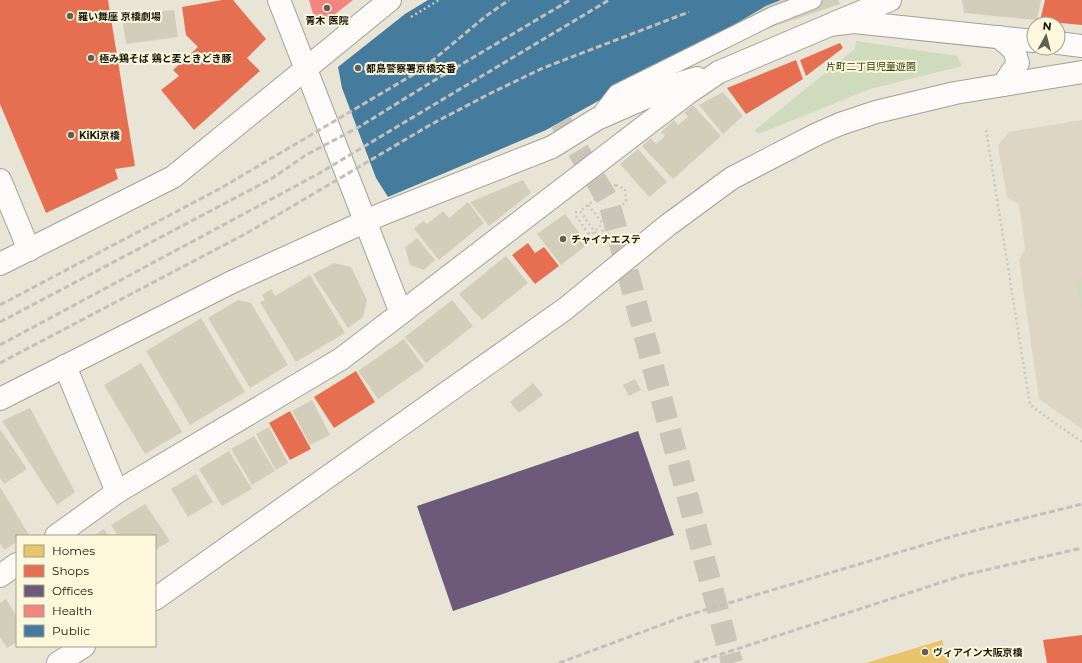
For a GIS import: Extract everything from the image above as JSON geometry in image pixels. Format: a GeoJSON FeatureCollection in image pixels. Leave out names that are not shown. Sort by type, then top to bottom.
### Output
{"type":"FeatureCollection","features":[{"type":"Feature","properties":{"kind":"street"},"geometry":{"type":"LineString","coordinates":[[278,0],[401,313]]}},
{"type":"Feature","properties":{"kind":"street"},"geometry":{"type":"LineString","coordinates":[[0,264],[173,177],[390,0]]}},
{"type":"Feature","properties":{"kind":"street"},"geometry":{"type":"LineString","coordinates":[[0,399],[232,282],[365,222],[552,147],[597,119],[677,84],[719,72],[890,0]]}},
{"type":"Feature","properties":{"kind":"street"},"geometry":{"type":"LineString","coordinates":[[830,25],[854,22],[1026,40]]}},
{"type":"Feature","properties":{"kind":"street"},"geometry":{"type":"LineString","coordinates":[[999,37],[1014,50],[1018,63],[1004,86]]}},
{"type":"Feature","properties":{"kind":"street"},"geometry":{"type":"LineString","coordinates":[[1066,45],[1082,46]]}},
{"type":"Feature","properties":{"kind":"street"},"geometry":{"type":"LineString","coordinates":[[57,535],[117,492],[341,359],[688,92],[719,72]]}},
{"type":"Feature","properties":{"kind":"street"},"geometry":{"type":"LineString","coordinates":[[156,598],[565,309],[668,225],[732,178],[840,124],[914,102],[1082,72]]}},
{"type":"Feature","properties":{"kind":"street"},"geometry":{"type":"LineString","coordinates":[[0,180],[29,250]]}},
{"type":"Feature","properties":{"kind":"street"},"geometry":{"type":"LineString","coordinates":[[65,366],[117,492]]}},
{"type":"Feature","properties":{"kind":"street"},"geometry":{"type":"LineString","coordinates":[[0,576],[16,565]]}},
{"type":"Feature","properties":{"kind":"street"},"geometry":{"type":"LineString","coordinates":[[58,663],[82,647]]}},
{"type":"Feature","properties":{"kind":"lane"},"geometry":{"type":"LineString","coordinates":[[597,119],[617,92],[772,16],[812,0]]}},
{"type":"Feature","properties":{"kind":"path"},"geometry":{"type":"LineString","coordinates":[[986,130],[1030,405],[1082,442]]}},
{"type":"Feature","properties":{"kind":"path"},"geometry":{"type":"LineString","coordinates":[[576,216],[590,235],[601,225],[601,221],[588,205],[612,186],[621,186],[626,192],[626,201],[605,224],[605,228],[597,235],[580,211]]}},
{"type":"Feature","properties":{"kind":"path"},"geometry":{"type":"LineString","coordinates":[[605,228],[613,240]]}},
{"type":"Feature","properties":{"kind":"shaded area"},"geometry":{"type":"Polygon","coordinates":[[[1082,120],[1082,429],[1039,399],[1019,260],[1025,249],[1019,204],[1007,198],[998,145],[1009,132],[1082,120]]]}},
{"type":"Feature","properties":{"kind":"green space","name":"片町二丁目児童遊園"},"geometry":{"type":"Polygon","coordinates":[[[856,41],[957,56],[962,66],[870,89],[758,134],[755,130],[855,49],[856,41]]]}},
{"type":"Feature","properties":{"kind":"green space"},"geometry":{"type":"Polygon","coordinates":[[[1082,279],[1082,309],[1075,281],[1082,279]]]}},
{"type":"Feature","properties":{"kind":"building: Homes","name":"ヴィアイン大阪京橋"},"geometry":{"type":"Polygon","coordinates":[[[942,640],[949,663],[866,663],[942,640]]]}},
{"type":"Feature","properties":{"kind":"building: Shops","name":"KiKi京橋"},"geometry":{"type":"Polygon","coordinates":[[[0,0],[108,0],[135,166],[115,169],[118,179],[46,213],[0,104],[0,0]]]}},
{"type":"Feature","properties":{"kind":"building: Shops"},"geometry":{"type":"Polygon","coordinates":[[[222,0],[233,0],[266,39],[247,58],[260,71],[194,130],[161,90],[179,76],[173,70],[198,47],[186,35],[182,7],[222,0]]]}},
{"type":"Feature","properties":{"kind":"building: Shops"},"geometry":{"type":"Polygon","coordinates":[[[1045,0],[1082,0],[1082,25],[1066,23],[1066,16],[1041,16],[1045,0]]]}},
{"type":"Feature","properties":{"kind":"building: Shops"},"geometry":{"type":"Polygon","coordinates":[[[840,43],[843,48],[806,76],[800,60],[840,43]]]}},
{"type":"Feature","properties":{"kind":"building: Shops"},"geometry":{"type":"Polygon","coordinates":[[[796,60],[803,79],[746,114],[727,88],[796,60]]]}},
{"type":"Feature","properties":{"kind":"building: Shops"},"geometry":{"type":"Polygon","coordinates":[[[528,243],[535,253],[544,247],[559,266],[535,284],[512,255],[528,243]]]}},
{"type":"Feature","properties":{"kind":"building: Shops"},"geometry":{"type":"Polygon","coordinates":[[[356,371],[375,402],[334,428],[314,397],[356,371]]]}},
{"type":"Feature","properties":{"kind":"building: Shops"},"geometry":{"type":"Polygon","coordinates":[[[290,411],[311,449],[290,460],[269,423],[290,411]]]}},
{"type":"Feature","properties":{"kind":"building: Shops"},"geometry":{"type":"Polygon","coordinates":[[[1082,635],[1082,663],[1047,663],[1043,640],[1082,635]]]}},
{"type":"Feature","properties":{"kind":"building: Offices"},"geometry":{"type":"Polygon","coordinates":[[[638,431],[674,535],[453,611],[417,506],[638,431]]]}},
{"type":"Feature","properties":{"kind":"building: Health","name":"青木 医院"},"geometry":{"type":"Polygon","coordinates":[[[309,0],[353,0],[334,15],[320,20],[314,17],[309,0]]]}},
{"type":"Feature","properties":{"kind":"building: Public"},"geometry":{"type":"Polygon","coordinates":[[[428,0],[781,0],[766,6],[710,39],[546,130],[388,197],[376,178],[342,88],[338,67],[405,14],[428,0]]]}},
{"type":"Feature","properties":{"kind":"building: Other"},"geometry":{"type":"Polygon","coordinates":[[[782,0],[838,0],[840,4],[749,35],[718,54],[710,39],[766,6],[782,0]]]}},
{"type":"Feature","properties":{"kind":"building: Other"},"geometry":{"type":"Polygon","coordinates":[[[962,0],[1041,0],[1038,16],[1026,16],[1026,19],[964,13],[962,0]]]}},
{"type":"Feature","properties":{"kind":"building: Other"},"geometry":{"type":"Polygon","coordinates":[[[174,10],[178,37],[126,44],[122,17],[174,10]]]}},
{"type":"Feature","properties":{"kind":"building: Other"},"geometry":{"type":"Polygon","coordinates":[[[723,92],[743,116],[723,134],[699,105],[723,92]]]}},
{"type":"Feature","properties":{"kind":"building: Other"},"geometry":{"type":"Polygon","coordinates":[[[693,105],[721,136],[673,179],[642,146],[651,138],[656,144],[665,136],[661,132],[674,120],[678,125],[688,117],[684,113],[693,105]]]}},
{"type":"Feature","properties":{"kind":"building: Other"},"geometry":{"type":"Polygon","coordinates":[[[638,149],[667,182],[649,197],[620,164],[638,149]]]}},
{"type":"Feature","properties":{"kind":"building: Other"},"geometry":{"type":"Polygon","coordinates":[[[523,180],[531,193],[489,226],[470,202],[523,180]]]}},
{"type":"Feature","properties":{"kind":"building: Other"},"geometry":{"type":"Polygon","coordinates":[[[468,202],[484,223],[439,260],[414,229],[423,221],[427,224],[443,211],[449,218],[468,202]]]}},
{"type":"Feature","properties":{"kind":"building: Other","name":"チャイナエステ"},"geometry":{"type":"Polygon","coordinates":[[[565,214],[588,244],[561,265],[537,234],[565,214]]]}},
{"type":"Feature","properties":{"kind":"building: Other"},"geometry":{"type":"Polygon","coordinates":[[[417,238],[435,260],[424,270],[410,265],[405,247],[417,238]]]}},
{"type":"Feature","properties":{"kind":"building: Other"},"geometry":{"type":"Polygon","coordinates":[[[506,256],[528,283],[482,320],[459,294],[506,256]]]}},
{"type":"Feature","properties":{"kind":"building: Other"},"geometry":{"type":"Polygon","coordinates":[[[334,263],[351,267],[367,300],[363,317],[348,328],[313,274],[334,263]]]}},
{"type":"Feature","properties":{"kind":"building: Other"},"geometry":{"type":"Polygon","coordinates":[[[310,275],[345,333],[296,362],[260,302],[265,300],[262,295],[271,289],[275,296],[310,275]]]}},
{"type":"Feature","properties":{"kind":"building: Other"},"geometry":{"type":"Polygon","coordinates":[[[238,300],[251,303],[288,365],[250,388],[208,318],[238,300]]]}},
{"type":"Feature","properties":{"kind":"building: Other"},"geometry":{"type":"Polygon","coordinates":[[[452,300],[473,326],[426,363],[405,337],[452,300]]]}},
{"type":"Feature","properties":{"kind":"building: Other"},"geometry":{"type":"Polygon","coordinates":[[[201,318],[245,392],[190,425],[146,351],[201,318]]]}},
{"type":"Feature","properties":{"kind":"building: Other"},"geometry":{"type":"Polygon","coordinates":[[[404,339],[424,367],[378,399],[358,371],[404,339]]]}},
{"type":"Feature","properties":{"kind":"building: Other"},"geometry":{"type":"Polygon","coordinates":[[[141,363],[182,432],[145,454],[104,385],[141,363]]]}},
{"type":"Feature","properties":{"kind":"building: Other"},"geometry":{"type":"Polygon","coordinates":[[[635,379],[641,390],[629,396],[623,385],[635,379]]]}},
{"type":"Feature","properties":{"kind":"building: Other"},"geometry":{"type":"Polygon","coordinates":[[[533,383],[543,395],[519,413],[510,402],[533,383]]]}},
{"type":"Feature","properties":{"kind":"building: Other"},"geometry":{"type":"Polygon","coordinates":[[[312,400],[330,435],[310,445],[292,411],[312,400]]]}},
{"type":"Feature","properties":{"kind":"building: Other"},"geometry":{"type":"Polygon","coordinates":[[[30,408],[75,492],[57,505],[2,421],[30,408]]]}},
{"type":"Feature","properties":{"kind":"building: Other"},"geometry":{"type":"Polygon","coordinates":[[[269,427],[288,463],[276,470],[256,434],[269,427]]]}},
{"type":"Feature","properties":{"kind":"building: Other"},"geometry":{"type":"Polygon","coordinates":[[[0,429],[27,469],[4,484],[0,478],[0,429]]]}},
{"type":"Feature","properties":{"kind":"building: Other"},"geometry":{"type":"Polygon","coordinates":[[[254,436],[275,471],[252,485],[231,449],[254,436]]]}},
{"type":"Feature","properties":{"kind":"building: Other"},"geometry":{"type":"Polygon","coordinates":[[[229,451],[252,489],[222,506],[199,469],[229,451]]]}},
{"type":"Feature","properties":{"kind":"building: Other"},"geometry":{"type":"Polygon","coordinates":[[[196,474],[213,502],[188,517],[171,489],[196,474]]]}},
{"type":"Feature","properties":{"kind":"building: Other"},"geometry":{"type":"Polygon","coordinates":[[[0,487],[29,535],[16,535],[16,543],[4,550],[0,543],[0,487]]]}},
{"type":"Feature","properties":{"kind":"building: Other"},"geometry":{"type":"Polygon","coordinates":[[[145,504],[170,541],[156,549],[156,535],[117,535],[111,525],[145,504]]]}},
{"type":"Feature","properties":{"kind":"building: Other"},"geometry":{"type":"Polygon","coordinates":[[[104,529],[108,535],[95,535],[104,529]]]}},
{"type":"Feature","properties":{"kind":"building: Other"},"geometry":{"type":"Polygon","coordinates":[[[6,599],[16,615],[16,643],[7,648],[0,637],[0,603],[6,599]]]}},
{"type":"Feature","properties":{"kind":"tunnel"},"geometry":{"type":"LineString","coordinates":[[561,122],[609,202],[732,663]]}},
{"type":"Feature","properties":{"kind":"railway"},"geometry":{"type":"LineString","coordinates":[[0,305],[221,188],[421,70],[486,16],[509,0]]}},
{"type":"Feature","properties":{"kind":"railway"},"geometry":{"type":"LineString","coordinates":[[0,322],[271,179],[306,155],[359,127],[570,0]]}},
{"type":"Feature","properties":{"kind":"railway"},"geometry":{"type":"LineString","coordinates":[[0,345],[318,174],[609,0]]}},
{"type":"Feature","properties":{"kind":"railway"},"geometry":{"type":"LineString","coordinates":[[0,363],[247,233],[430,125],[489,94],[543,68],[689,12]]}},
{"type":"Feature","properties":{"kind":"railway"},"geometry":{"type":"LineString","coordinates":[[559,663],[685,616],[957,535],[1082,504]]}},
{"type":"Feature","properties":{"kind":"railway"},"geometry":{"type":"LineString","coordinates":[[694,663],[964,575],[1082,548]]}},
{"type":"Feature","properties":{"kind":"place","name":"青木 医院"},"geometry":{"type":"Point","coordinates":[327,8]}},
{"type":"Feature","properties":{"kind":"place","name":"羅い舞座 京橋劇場"},"geometry":{"type":"Point","coordinates":[70,16]}},
{"type":"Feature","properties":{"kind":"place","name":"極み鶏そば 鶏と麦ときどき豚"},"geometry":{"type":"Point","coordinates":[91,58]}},
{"type":"Feature","properties":{"kind":"place","name":"都島警察署京橋交番"},"geometry":{"type":"Point","coordinates":[358,68]}},
{"type":"Feature","properties":{"kind":"place","name":"KiKi京橋"},"geometry":{"type":"Point","coordinates":[71,135]}},
{"type":"Feature","properties":{"kind":"place","name":"チャイナエステ"},"geometry":{"type":"Point","coordinates":[563,239]}},
{"type":"Feature","properties":{"kind":"place","name":"ヴィアイン大阪京橋"},"geometry":{"type":"Point","coordinates":[925,652]}}]}
